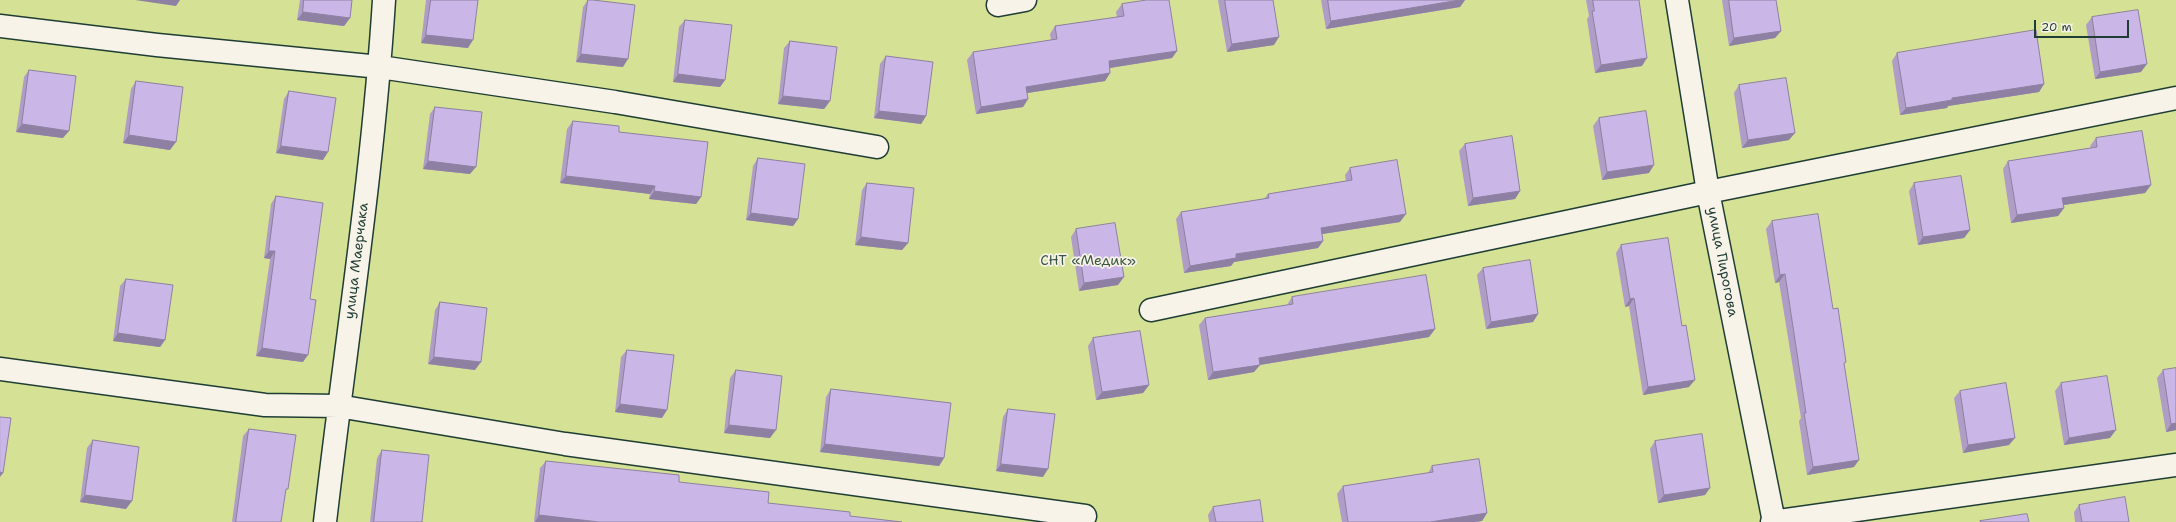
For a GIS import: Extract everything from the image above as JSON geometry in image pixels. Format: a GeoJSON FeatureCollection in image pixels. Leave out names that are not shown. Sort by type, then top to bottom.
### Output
{"type":"FeatureCollection","features":[{"type":"Feature","properties":{"kind":"street","name":"улица Маерчака"},"geometry":{"type":"LineString","coordinates":[[325,522],[380,67],[384,0]]}},
{"type":"Feature","properties":{"kind":"street"},"geometry":{"type":"LineString","coordinates":[[998,5],[1025,0]]}},
{"type":"Feature","properties":{"kind":"street","name":"улица Пирогова"},"geometry":{"type":"LineString","coordinates":[[1677,0],[1708,192],[1773,522]]}},
{"type":"Feature","properties":{"kind":"street"},"geometry":{"type":"LineString","coordinates":[[0,26],[157,45],[380,67],[615,102],[877,147]]}},
{"type":"Feature","properties":{"kind":"street"},"geometry":{"type":"LineString","coordinates":[[1151,310],[1708,192],[2176,98]]}},
{"type":"Feature","properties":{"kind":"street"},"geometry":{"type":"LineString","coordinates":[[0,369],[265,405],[338,406],[565,444],[1085,516]]}},
{"type":"Feature","properties":{"kind":"street"},"geometry":{"type":"LineString","coordinates":[[1773,522],[2176,465]]}},
{"type":"Feature","properties":{"kind":"green space","name":"СНТ «Медик»"},"geometry":{"type":"Polygon","coordinates":[[[0,0],[2176,0],[2176,522],[0,522],[0,0]]]}},
{"type":"Feature","properties":{"kind":"building"},"geometry":{"type":"Polygon","coordinates":[[[304,0],[352,0],[350,18],[303,12],[304,0]]]}},
{"type":"Feature","properties":{"kind":"building"},"geometry":{"type":"Polygon","coordinates":[[[431,0],[478,0],[473,40],[426,35],[431,0]]]}},
{"type":"Feature","properties":{"kind":"building"},"geometry":{"type":"Polygon","coordinates":[[[588,0],[635,5],[628,59],[581,54],[588,0]]]}},
{"type":"Feature","properties":{"kind":"building"},"geometry":{"type":"Polygon","coordinates":[[[1147,0],[1169,0],[1177,51],[1109,61],[1110,73],[1026,87],[1028,99],[981,107],[973,52],[1057,39],[1055,26],[1124,16],[1122,4],[1147,0]]]}},
{"type":"Feature","properties":{"kind":"building"},"geometry":{"type":"Polygon","coordinates":[[[1225,0],[1273,0],[1279,37],[1232,44],[1225,0]]]}},
{"type":"Feature","properties":{"kind":"building"},"geometry":{"type":"Polygon","coordinates":[[[1328,0],[1460,0],[1331,21],[1328,0]]]}},
{"type":"Feature","properties":{"kind":"building"},"geometry":{"type":"Polygon","coordinates":[[[1593,0],[1639,0],[1647,58],[1601,65],[1592,11],[1594,11],[1593,0]]]}},
{"type":"Feature","properties":{"kind":"building"},"geometry":{"type":"Polygon","coordinates":[[[1729,0],[1776,0],[1781,31],[1734,38],[1729,0]]]}},
{"type":"Feature","properties":{"kind":"building"},"geometry":{"type":"Polygon","coordinates":[[[2138,10],[2147,64],[2100,72],[2092,17],[2138,10]]]}},
{"type":"Feature","properties":{"kind":"building"},"geometry":{"type":"Polygon","coordinates":[[[685,20],[732,25],[725,80],[678,74],[685,20]]]}},
{"type":"Feature","properties":{"kind":"building"},"geometry":{"type":"Polygon","coordinates":[[[2036,30],[2044,84],[1952,98],[1952,100],[1906,108],[1897,53],[2036,30]]]}},
{"type":"Feature","properties":{"kind":"building"},"geometry":{"type":"Polygon","coordinates":[[[790,41],[837,47],[830,101],[783,96],[790,41]]]}},
{"type":"Feature","properties":{"kind":"building"},"geometry":{"type":"Polygon","coordinates":[[[886,56],[933,62],[926,116],[879,111],[886,56]]]}},
{"type":"Feature","properties":{"kind":"building"},"geometry":{"type":"Polygon","coordinates":[[[29,70],[76,76],[69,131],[22,124],[29,70]]]}},
{"type":"Feature","properties":{"kind":"building"},"geometry":{"type":"Polygon","coordinates":[[[1786,78],[1795,133],[1748,140],[1739,85],[1786,78]]]}},
{"type":"Feature","properties":{"kind":"building"},"geometry":{"type":"Polygon","coordinates":[[[136,81],[183,87],[176,142],[129,135],[136,81]]]}},
{"type":"Feature","properties":{"kind":"building"},"geometry":{"type":"Polygon","coordinates":[[[289,91],[336,98],[328,152],[281,146],[289,91]]]}},
{"type":"Feature","properties":{"kind":"building"},"geometry":{"type":"Polygon","coordinates":[[[435,107],[482,112],[476,167],[428,161],[435,107]]]}},
{"type":"Feature","properties":{"kind":"building"},"geometry":{"type":"Polygon","coordinates":[[[1646,111],[1654,165],[1607,172],[1599,118],[1646,111]]]}},
{"type":"Feature","properties":{"kind":"building"},"geometry":{"type":"Polygon","coordinates":[[[573,121],[619,126],[619,132],[708,142],[701,197],[654,191],[655,186],[566,176],[573,121]]]}},
{"type":"Feature","properties":{"kind":"building"},"geometry":{"type":"Polygon","coordinates":[[[2142,131],[2151,185],[2062,198],[2064,208],[2017,215],[2008,161],[2097,147],[2096,138],[2142,131]]]}},
{"type":"Feature","properties":{"kind":"building"},"geometry":{"type":"Polygon","coordinates":[[[1512,136],[1520,191],[1473,198],[1465,144],[1512,136]]]}},
{"type":"Feature","properties":{"kind":"building"},"geometry":{"type":"Polygon","coordinates":[[[758,158],[805,164],[798,219],[751,213],[758,158]]]}},
{"type":"Feature","properties":{"kind":"building"},"geometry":{"type":"Polygon","coordinates":[[[1397,160],[1406,214],[1321,228],[1323,241],[1236,254],[1236,258],[1190,266],[1181,212],[1269,198],[1268,194],[1352,180],[1350,168],[1397,160]]]}},
{"type":"Feature","properties":{"kind":"building"},"geometry":{"type":"Polygon","coordinates":[[[1961,176],[1970,230],[1923,237],[1914,183],[1961,176]]]}},
{"type":"Feature","properties":{"kind":"building"},"geometry":{"type":"Polygon","coordinates":[[[867,183],[914,188],[908,243],[861,237],[867,183]]]}},
{"type":"Feature","properties":{"kind":"building"},"geometry":{"type":"Polygon","coordinates":[[[276,196],[323,203],[310,299],[316,300],[308,355],[262,348],[275,251],[269,251],[276,196]]]}},
{"type":"Feature","properties":{"kind":"building"},"geometry":{"type":"Polygon","coordinates":[[[1818,214],[1833,309],[1838,308],[1846,362],[1844,363],[1859,460],[1813,467],[1785,274],[1780,275],[1772,221],[1818,214]]]}},
{"type":"Feature","properties":{"kind":"building"},"geometry":{"type":"Polygon","coordinates":[[[1115,223],[1124,277],[1084,283],[1076,229],[1115,223]]]}},
{"type":"Feature","properties":{"kind":"building"},"geometry":{"type":"Polygon","coordinates":[[[1668,238],[1682,326],[1686,325],[1695,380],[1648,387],[1634,298],[1630,299],[1621,245],[1668,238]]]}},
{"type":"Feature","properties":{"kind":"building"},"geometry":{"type":"Polygon","coordinates":[[[1530,260],[1538,314],[1491,322],[1483,268],[1530,260]]]}},
{"type":"Feature","properties":{"kind":"building"},"geometry":{"type":"Polygon","coordinates":[[[1426,275],[1435,329],[1259,358],[1260,365],[1213,372],[1205,318],[1293,304],[1292,297],[1426,275]]]}},
{"type":"Feature","properties":{"kind":"building"},"geometry":{"type":"Polygon","coordinates":[[[126,279],[173,285],[165,340],[118,333],[126,279]]]}},
{"type":"Feature","properties":{"kind":"building"},"geometry":{"type":"Polygon","coordinates":[[[440,302],[487,308],[481,362],[434,357],[440,302]]]}},
{"type":"Feature","properties":{"kind":"building"},"geometry":{"type":"Polygon","coordinates":[[[1140,331],[1149,385],[1102,392],[1093,338],[1140,331]]]}},
{"type":"Feature","properties":{"kind":"building"},"geometry":{"type":"Polygon","coordinates":[[[627,350],[674,355],[667,410],[620,404],[627,350]]]}},
{"type":"Feature","properties":{"kind":"building"},"geometry":{"type":"Polygon","coordinates":[[[2176,368],[2176,423],[2171,424],[2163,370],[2176,368]]]}},
{"type":"Feature","properties":{"kind":"building"},"geometry":{"type":"Polygon","coordinates":[[[736,370],[782,376],[776,430],[729,425],[736,370]]]}},
{"type":"Feature","properties":{"kind":"building"},"geometry":{"type":"Polygon","coordinates":[[[2107,376],[2116,430],[2069,438],[2061,383],[2107,376]]]}},
{"type":"Feature","properties":{"kind":"building"},"geometry":{"type":"Polygon","coordinates":[[[2006,383],[2015,438],[1968,445],[1960,391],[2006,383]]]}},
{"type":"Feature","properties":{"kind":"building"},"geometry":{"type":"Polygon","coordinates":[[[831,389],[951,403],[944,458],[825,444],[831,389]]]}},
{"type":"Feature","properties":{"kind":"building"},"geometry":{"type":"Polygon","coordinates":[[[1008,409],[1055,414],[1048,469],[1001,464],[1008,409]]]}},
{"type":"Feature","properties":{"kind":"building"},"geometry":{"type":"Polygon","coordinates":[[[0,417],[11,418],[3,473],[0,472],[0,417]]]}},
{"type":"Feature","properties":{"kind":"building"},"geometry":{"type":"Polygon","coordinates":[[[249,429],[296,435],[288,489],[286,489],[281,522],[236,522],[249,429]]]}},
{"type":"Feature","properties":{"kind":"building"},"geometry":{"type":"Polygon","coordinates":[[[1702,434],[1710,488],[1664,495],[1655,441],[1702,434]]]}},
{"type":"Feature","properties":{"kind":"building"},"geometry":{"type":"Polygon","coordinates":[[[93,440],[139,447],[132,501],[85,495],[93,440]]]}},
{"type":"Feature","properties":{"kind":"building"},"geometry":{"type":"Polygon","coordinates":[[[382,450],[429,455],[422,522],[374,522],[382,450]]]}},
{"type":"Feature","properties":{"kind":"building"},"geometry":{"type":"Polygon","coordinates":[[[1479,459],[1487,513],[1430,522],[1348,522],[1343,486],[1433,472],[1432,466],[1479,459]]]}},
{"type":"Feature","properties":{"kind":"building"},"geometry":{"type":"Polygon","coordinates":[[[546,461],[679,475],[679,482],[769,492],[768,503],[850,512],[850,516],[902,522],[599,522],[539,515],[546,461]]]}},
{"type":"Feature","properties":{"kind":"building"},"geometry":{"type":"Polygon","coordinates":[[[2125,497],[2129,522],[2082,522],[2079,505],[2125,497]]]}},
{"type":"Feature","properties":{"kind":"building"},"geometry":{"type":"Polygon","coordinates":[[[1260,500],[1263,522],[1216,522],[1213,507],[1260,500]]]}},
{"type":"Feature","properties":{"kind":"building"},"geometry":{"type":"Polygon","coordinates":[[[2027,514],[2029,522],[1980,521],[2027,514]]]}}]}
